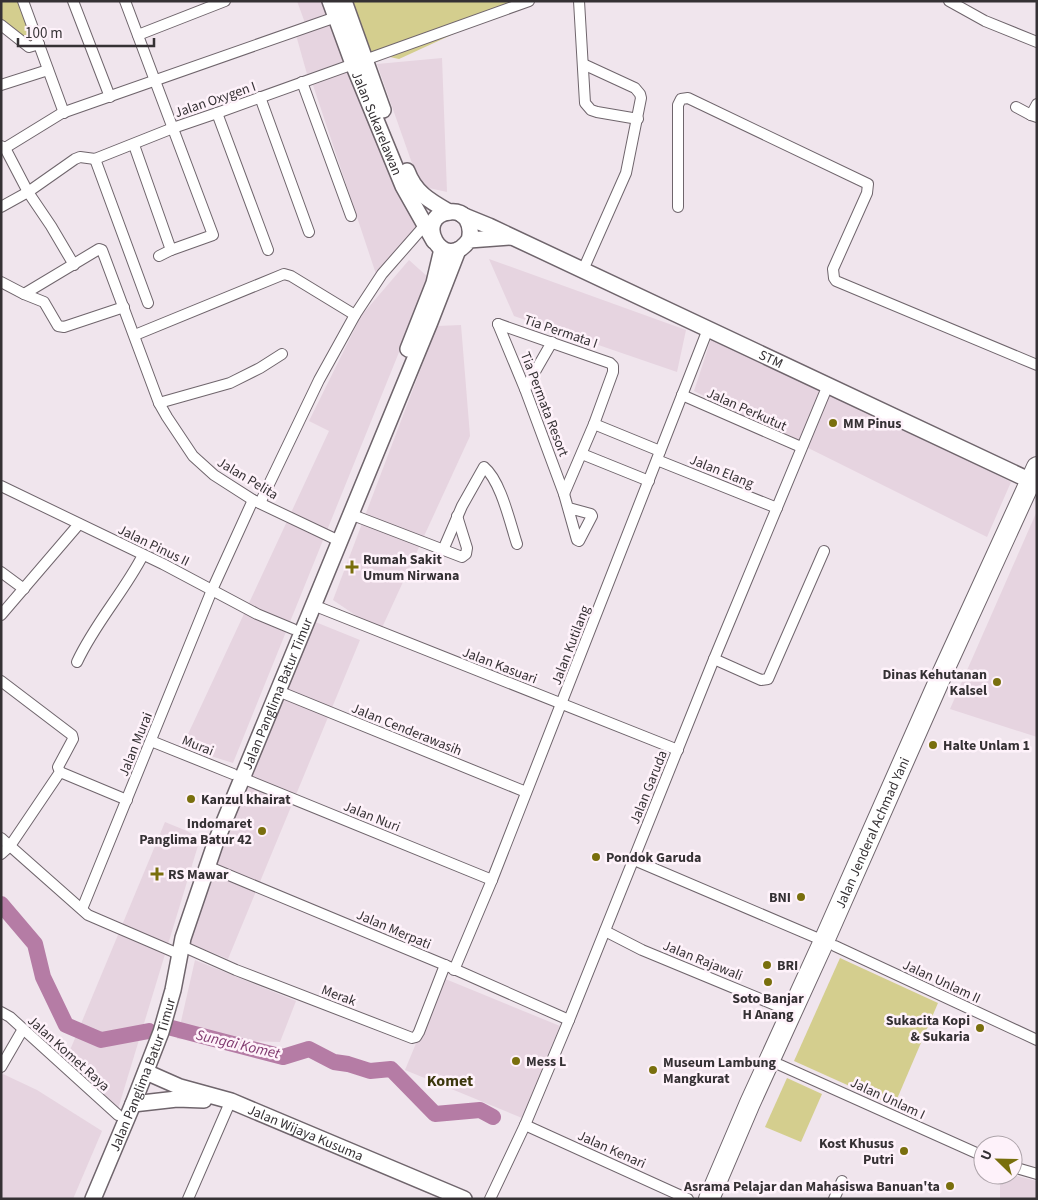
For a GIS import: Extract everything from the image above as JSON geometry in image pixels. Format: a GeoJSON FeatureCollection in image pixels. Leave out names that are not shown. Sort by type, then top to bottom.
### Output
{"type":"FeatureCollection","features":[{"type":"Feature","properties":{"kind":"highway","name":"Jalan Jenderal Achmad Yani"},"geometry":{"type":"LineString","coordinates":[[762,1092],[780,1065],[943,672],[1035,480]]}},
{"type":"Feature","properties":{"kind":"highway","name":"Jalan Jenderal Achmad Yani"},"geometry":{"type":"LineString","coordinates":[[721,1199],[738,1147],[762,1092],[792,1012],[830,944]]}},
{"type":"Feature","properties":{"kind":"highway","name":"Jalan Jenderal Achmad Yani"},"geometry":{"type":"LineString","coordinates":[[709,1199],[738,1147]]}},
{"type":"Feature","properties":{"kind":"main road","name":"Jalan Sukarelawan"},"geometry":{"type":"LineString","coordinates":[[330,1],[410,180],[420,194],[456,213],[513,237]]}},
{"type":"Feature","properties":{"kind":"main road","name":"Jalan Sukarelawan"},"geometry":{"type":"LineString","coordinates":[[344,1],[359,63],[403,186],[424,226],[438,245]]}},
{"type":"Feature","properties":{"kind":"main road"},"geometry":{"type":"LineString","coordinates":[[443,213],[456,213],[467,220],[470,226],[469,240],[465,246],[452,251],[438,245],[432,229],[434,222],[443,213]]}},
{"type":"Feature","properties":{"kind":"main road"},"geometry":{"type":"LineString","coordinates":[[469,240],[513,237]]}},
{"type":"Feature","properties":{"kind":"main road","name":"STM"},"geometry":{"type":"LineString","coordinates":[[513,237],[1035,480]]}},
{"type":"Feature","properties":{"kind":"main road","name":"Jalan Panglima Batur Timur"},"geometry":{"type":"LineString","coordinates":[[93,1199],[161,1032],[173,990],[186,906],[202,857],[262,717],[294,629],[333,538],[434,283],[438,245]]}},
{"type":"Feature","properties":{"kind":"main road","name":"Jalan Panglima Batur Timur"},"geometry":{"type":"LineString","coordinates":[[262,717],[278,691],[458,250]]}},
{"type":"Feature","properties":{"kind":"main road","name":"Jalan Panglima Batur Timur"},"geometry":{"type":"LineString","coordinates":[[82,1199],[150,1035],[238,776]]}},
{"type":"Feature","properties":{"kind":"main road","name":"Jalan Wijaya Kusuma"},"geometry":{"type":"LineString","coordinates":[[146,1072],[180,1087],[231,1101],[446,1199]]}},
{"type":"Feature","properties":{"kind":"main road","name":"Jalan Wijaya Kusuma"},"geometry":{"type":"LineString","coordinates":[[133,1104],[170,1099],[201,1099],[228,1107],[464,1199]]}},
{"type":"Feature","properties":{"kind":"street"},"geometry":{"type":"LineString","coordinates":[[23,1],[64,113]]}},
{"type":"Feature","properties":{"kind":"street"},"geometry":{"type":"LineString","coordinates":[[73,1],[110,97]]}},
{"type":"Feature","properties":{"kind":"street"},"geometry":{"type":"LineString","coordinates":[[125,1],[213,234],[159,256]]}},
{"type":"Feature","properties":{"kind":"street"},"geometry":{"type":"LineString","coordinates":[[138,35],[225,1]]}},
{"type":"Feature","properties":{"kind":"street","name":"Jalan Oxygen I"},"geometry":{"type":"LineString","coordinates":[[28,192],[80,157],[95,159],[174,128],[529,1]]}},
{"type":"Feature","properties":{"kind":"street"},"geometry":{"type":"LineString","coordinates":[[579,1],[584,98],[588,107],[597,112],[638,118]]}},
{"type":"Feature","properties":{"kind":"street"},"geometry":{"type":"LineString","coordinates":[[949,1],[985,21],[1037,42]]}},
{"type":"Feature","properties":{"kind":"street"},"geometry":{"type":"LineString","coordinates":[[24,294],[74,265],[28,192],[3,147],[64,113],[336,17]]}},
{"type":"Feature","properties":{"kind":"street"},"geometry":{"type":"LineString","coordinates":[[1,24],[29,47],[39,44]]}},
{"type":"Feature","properties":{"kind":"street"},"geometry":{"type":"LineString","coordinates":[[583,64],[638,91],[641,98],[626,173],[583,270]]}},
{"type":"Feature","properties":{"kind":"street"},"geometry":{"type":"LineString","coordinates":[[1,85],[48,70]]}},
{"type":"Feature","properties":{"kind":"street"},"geometry":{"type":"LineString","coordinates":[[302,82],[351,216]]}},
{"type":"Feature","properties":{"kind":"street"},"geometry":{"type":"LineString","coordinates":[[260,97],[309,232]]}},
{"type":"Feature","properties":{"kind":"street"},"geometry":{"type":"LineString","coordinates":[[678,207],[678,105],[681,99],[688,98],[868,184],[867,193],[833,269],[836,281],[1037,365]]}},
{"type":"Feature","properties":{"kind":"street"},"geometry":{"type":"LineString","coordinates":[[1016,107],[1034,116],[1037,104]]}},
{"type":"Feature","properties":{"kind":"street"},"geometry":{"type":"LineString","coordinates":[[218,113],[268,250]]}},
{"type":"Feature","properties":{"kind":"street"},"geometry":{"type":"LineString","coordinates":[[134,145],[171,250]]}},
{"type":"Feature","properties":{"kind":"street"},"geometry":{"type":"LineString","coordinates":[[95,159],[148,302]]}},
{"type":"Feature","properties":{"kind":"street"},"geometry":{"type":"LineString","coordinates":[[1,207],[28,192]]}},
{"type":"Feature","properties":{"kind":"street","name":"Jalan Murai"},"geometry":{"type":"LineString","coordinates":[[82,909],[212,590],[256,501],[355,314],[382,274],[424,226]]}},
{"type":"Feature","properties":{"kind":"street","name":"Jalan Pelita"},"geometry":{"type":"LineString","coordinates":[[74,265],[99,249],[102,250],[159,402],[167,418],[203,467],[256,501],[333,538]]}},
{"type":"Feature","properties":{"kind":"street"},"geometry":{"type":"LineString","coordinates":[[134,335],[284,274],[291,276],[355,314]]}},
{"type":"Feature","properties":{"kind":"street"},"geometry":{"type":"LineString","coordinates":[[2,284],[44,302],[58,326],[64,327],[124,307]]}},
{"type":"Feature","properties":{"kind":"street","name":"Tia Permata I"},"geometry":{"type":"LineString","coordinates":[[498,324],[610,363],[613,366],[613,372],[594,424]]}},
{"type":"Feature","properties":{"kind":"street","name":"Tia Permata Resort"},"geometry":{"type":"LineString","coordinates":[[498,324],[525,388],[569,508]]}},
{"type":"Feature","properties":{"kind":"street","name":"Jalan Kutilang"},"geometry":{"type":"LineString","coordinates":[[450,968],[492,880],[708,329]]}},
{"type":"Feature","properties":{"kind":"street"},"geometry":{"type":"LineString","coordinates":[[525,388],[552,342]]}},
{"type":"Feature","properties":{"kind":"street"},"geometry":{"type":"LineString","coordinates":[[159,402],[230,383],[260,368],[282,354]]}},
{"type":"Feature","properties":{"kind":"street","name":"Jalan Garuda"},"geometry":{"type":"LineString","coordinates":[[490,1199],[525,1125],[569,1020],[714,659],[828,385]]}},
{"type":"Feature","properties":{"kind":"street","name":"Jalan Perkutut"},"geometry":{"type":"LineString","coordinates":[[682,395],[802,447]]}},
{"type":"Feature","properties":{"kind":"street"},"geometry":{"type":"LineString","coordinates":[[564,494],[594,424]]}},
{"type":"Feature","properties":{"kind":"street","name":"Jalan Elang"},"geometry":{"type":"LineString","coordinates":[[594,424],[659,456],[777,508]]}},
{"type":"Feature","properties":{"kind":"street"},"geometry":{"type":"LineString","coordinates":[[582,454],[649,481]]}},
{"type":"Feature","properties":{"kind":"street"},"geometry":{"type":"LineString","coordinates":[[444,550],[457,516],[484,467],[490,472],[496,482],[518,544]]}},
{"type":"Feature","properties":{"kind":"street","name":"Jalan Pinus II"},"geometry":{"type":"LineString","coordinates":[[1,486],[143,554],[256,614],[294,629]]}},
{"type":"Feature","properties":{"kind":"street"},"geometry":{"type":"LineString","coordinates":[[350,514],[462,557],[467,551],[457,516]]}},
{"type":"Feature","properties":{"kind":"street"},"geometry":{"type":"LineString","coordinates":[[1,615],[79,524]]}},
{"type":"Feature","properties":{"kind":"street"},"geometry":{"type":"LineString","coordinates":[[714,659],[761,680],[768,679],[824,551]]}},
{"type":"Feature","properties":{"kind":"street"},"geometry":{"type":"LineString","coordinates":[[77,662],[94,629],[135,571],[143,554]]}},
{"type":"Feature","properties":{"kind":"street"},"geometry":{"type":"LineString","coordinates":[[1,572],[24,589]]}},
{"type":"Feature","properties":{"kind":"street","name":"Jalan Kasuari"},"geometry":{"type":"LineString","coordinates":[[313,605],[678,750]]}},
{"type":"Feature","properties":{"kind":"street"},"geometry":{"type":"LineString","coordinates":[[1,681],[72,736],[73,739],[58,766],[60,772],[127,800]]}},
{"type":"Feature","properties":{"kind":"street","name":"Jalan Cenderawasih"},"geometry":{"type":"LineString","coordinates":[[278,691],[526,792]]}},
{"type":"Feature","properties":{"kind":"street","name":"Murai"},"geometry":{"type":"LineString","coordinates":[[152,741],[238,776]]}},
{"type":"Feature","properties":{"kind":"street"},"geometry":{"type":"LineString","coordinates":[[1,854],[10,846],[60,772]]}},
{"type":"Feature","properties":{"kind":"street","name":"Jalan Nuri"},"geometry":{"type":"LineString","coordinates":[[238,776],[492,880]]}},
{"type":"Feature","properties":{"kind":"street"},"geometry":{"type":"LineString","coordinates":[[1,838],[88,915],[178,949]]}},
{"type":"Feature","properties":{"kind":"street","name":"Jalan Unlam II"},"geometry":{"type":"LineString","coordinates":[[634,860],[830,944],[1037,1040]]}},
{"type":"Feature","properties":{"kind":"street","name":"Jalan Merpati"},"geometry":{"type":"LineString","coordinates":[[208,866],[569,1020]]}},
{"type":"Feature","properties":{"kind":"street","name":"Jalan Rajawali"},"geometry":{"type":"LineString","coordinates":[[605,931],[642,950],[792,1012]]}},
{"type":"Feature","properties":{"kind":"street","name":"Merak"},"geometry":{"type":"LineString","coordinates":[[178,949],[412,1038],[416,1037],[419,1032],[450,968]]}},
{"type":"Feature","properties":{"kind":"street","name":"Jalan Komet Raya"},"geometry":{"type":"LineString","coordinates":[[1,1012],[23,1028],[118,1115]]}},
{"type":"Feature","properties":{"kind":"street"},"geometry":{"type":"LineString","coordinates":[[1,1067],[23,1028]]}},
{"type":"Feature","properties":{"kind":"street","name":"Jalan Unlam I"},"geometry":{"type":"LineString","coordinates":[[780,1065],[973,1152]]}},
{"type":"Feature","properties":{"kind":"street"},"geometry":{"type":"LineString","coordinates":[[188,1199],[228,1107]]}},
{"type":"Feature","properties":{"kind":"street","name":"Jalan Kenari"},"geometry":{"type":"LineString","coordinates":[[525,1125],[688,1199]]}},
{"type":"Feature","properties":{"kind":"street"},"geometry":{"type":"LineString","coordinates":[[1023,1170],[1037,1174]]}},
{"type":"Feature","properties":{"kind":"street"},"geometry":{"type":"LineString","coordinates":[[834,1199],[842,1181]]}},
{"type":"Feature","properties":{"kind":"shaded area"},"geometry":{"type":"Polygon","coordinates":[[[1,1],[19,1],[34,45],[1,20],[1,1]]]}},
{"type":"Feature","properties":{"kind":"shaded area"},"geometry":{"type":"Polygon","coordinates":[[[297,1],[329,1],[333,12],[305,23],[297,1]]]}},
{"type":"Feature","properties":{"kind":"shaded area"},"geometry":{"type":"Polygon","coordinates":[[[352,1],[525,1],[399,59],[371,53],[352,1]]]}},
{"type":"Feature","properties":{"kind":"shaded area"},"geometry":{"type":"Polygon","coordinates":[[[334,21],[350,59],[307,74],[296,35],[334,21]]]}},
{"type":"Feature","properties":{"kind":"shaded area"},"geometry":{"type":"Polygon","coordinates":[[[442,58],[447,192],[420,186],[377,64],[442,58]]]}},
{"type":"Feature","properties":{"kind":"shaded area"},"geometry":{"type":"Polygon","coordinates":[[[352,70],[418,225],[376,274],[313,85],[352,70]]]}},
{"type":"Feature","properties":{"kind":"shaded area"},"geometry":{"type":"Polygon","coordinates":[[[489,259],[686,330],[677,372],[514,316],[489,259]]]}},
{"type":"Feature","properties":{"kind":"shaded area"},"geometry":{"type":"Polygon","coordinates":[[[409,260],[429,278],[233,763],[182,747],[329,431],[309,421],[361,316],[409,260]]]}},
{"type":"Feature","properties":{"kind":"shaded area"},"geometry":{"type":"Polygon","coordinates":[[[461,325],[470,436],[380,632],[333,600],[437,326],[461,325]]]}},
{"type":"Feature","properties":{"kind":"shaded area"},"geometry":{"type":"Polygon","coordinates":[[[717,333],[1011,482],[987,537],[694,391],[711,339],[717,333]]]}},
{"type":"Feature","properties":{"kind":"shaded area"},"geometry":{"type":"Polygon","coordinates":[[[1037,511],[1037,737],[950,709],[1037,511]]]}},
{"type":"Feature","properties":{"kind":"shaded area"},"geometry":{"type":"Polygon","coordinates":[[[308,619],[360,640],[228,959],[184,941],[308,619]]]}},
{"type":"Feature","properties":{"kind":"shaded area"},"geometry":{"type":"Polygon","coordinates":[[[165,822],[187,831],[200,839],[118,1109],[68,1055],[165,822]]]}},
{"type":"Feature","properties":{"kind":"shaded area"},"geometry":{"type":"Polygon","coordinates":[[[840,958],[938,1003],[894,1106],[794,1061],[840,958]]]}},
{"type":"Feature","properties":{"kind":"shaded area"},"geometry":{"type":"Polygon","coordinates":[[[195,960],[296,1001],[280,1042],[177,1039],[195,960]]]}},
{"type":"Feature","properties":{"kind":"shaded area"},"geometry":{"type":"Polygon","coordinates":[[[443,978],[560,1026],[522,1118],[405,1070],[443,978]]]}},
{"type":"Feature","properties":{"kind":"shaded area"},"geometry":{"type":"Polygon","coordinates":[[[3,1074],[37,1090],[102,1131],[73,1199],[1,1199],[1,1077],[3,1074]]]}},
{"type":"Feature","properties":{"kind":"shaded area"},"geometry":{"type":"Polygon","coordinates":[[[787,1078],[822,1094],[801,1142],[765,1127],[787,1078]]]}},
{"type":"Feature","properties":{"kind":"shaded area"},"geometry":{"type":"Polygon","coordinates":[[[1023,1178],[1037,1181],[1037,1199],[1000,1199],[1000,1185],[1023,1185],[1023,1178]]]}},
{"type":"Feature","properties":{"kind":"waterway","name":"Sungai Komet"},"geometry":{"type":"LineString","coordinates":[[1,904],[35,944],[43,977],[66,1025],[101,1040],[149,1031]]}},
{"type":"Feature","properties":{"kind":"waterway","name":"Sungai Komet"},"geometry":{"type":"LineString","coordinates":[[168,1027],[283,1057],[309,1049],[334,1062],[370,1071],[391,1069],[435,1114],[480,1110],[493,1117]]}},
{"type":"Feature","properties":{"kind":"place","name":"MM Pinus"},"geometry":{"type":"Point","coordinates":[833,423]}},
{"type":"Feature","properties":{"kind":"place","name":"Rumah Sakit Umum Nirwana"},"geometry":{"type":"Point","coordinates":[352,567]}},
{"type":"Feature","properties":{"kind":"place","name":"Dinas Kehutanan Kalsel"},"geometry":{"type":"Point","coordinates":[997,682]}},
{"type":"Feature","properties":{"kind":"place","name":"Halte Unlam 1"},"geometry":{"type":"Point","coordinates":[933,745]}},
{"type":"Feature","properties":{"kind":"place","name":"Kanzul khairat"},"geometry":{"type":"Point","coordinates":[191,799]}},
{"type":"Feature","properties":{"kind":"place","name":"Indomaret Panglima Batur 42"},"geometry":{"type":"Point","coordinates":[262,831]}},
{"type":"Feature","properties":{"kind":"place","name":"Pondok Garuda"},"geometry":{"type":"Point","coordinates":[596,857]}},
{"type":"Feature","properties":{"kind":"place","name":"RS Mawar"},"geometry":{"type":"Point","coordinates":[157,874]}},
{"type":"Feature","properties":{"kind":"place","name":"BNI"},"geometry":{"type":"Point","coordinates":[801,897]}},
{"type":"Feature","properties":{"kind":"place","name":"BRI"},"geometry":{"type":"Point","coordinates":[767,965]}},
{"type":"Feature","properties":{"kind":"place","name":"Soto Banjar H Anang"},"geometry":{"type":"Point","coordinates":[768,982]}},
{"type":"Feature","properties":{"kind":"place","name":"Sukacita Kopi & Sukaria"},"geometry":{"type":"Point","coordinates":[980,1028]}},
{"type":"Feature","properties":{"kind":"place","name":"Mess L"},"geometry":{"type":"Point","coordinates":[516,1061]}},
{"type":"Feature","properties":{"kind":"place","name":"Museum Lambung Mangkurat"},"geometry":{"type":"Point","coordinates":[653,1070]}},
{"type":"Feature","properties":{"kind":"place","name":"Kost Khusus Putri"},"geometry":{"type":"Point","coordinates":[904,1151]}},
{"type":"Feature","properties":{"kind":"place","name":"Asrama Pelajar dan Mahasiswa Banuan'ta"},"geometry":{"type":"Point","coordinates":[950,1186]}},
{"type":"Feature","properties":{"kind":"district","name":"Komet"},"geometry":{"type":"Point","coordinates":[450,1080]}}]}
